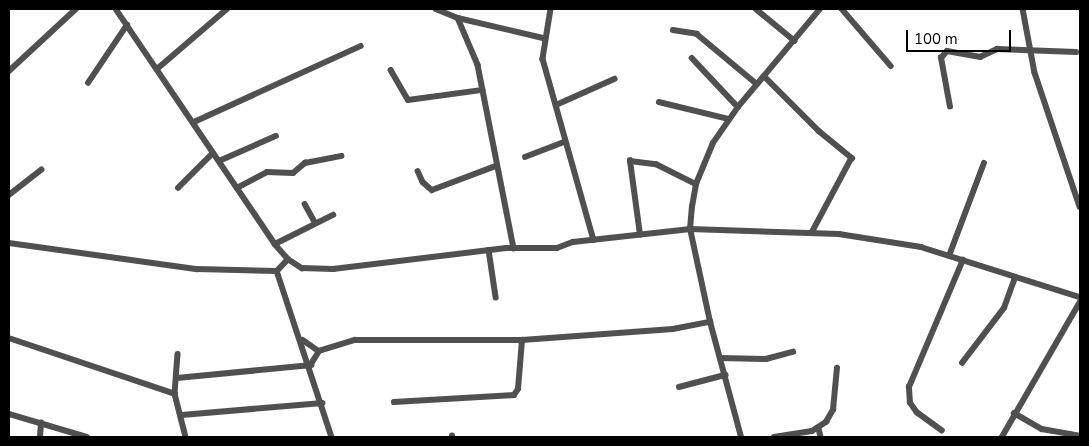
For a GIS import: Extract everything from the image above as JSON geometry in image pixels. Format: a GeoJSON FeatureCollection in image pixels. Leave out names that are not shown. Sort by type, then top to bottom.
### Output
{"type":"FeatureCollection","features":[{"type":"Feature","properties":{"kind":"street"},"geometry":{"type":"LineString","coordinates":[[9,72],[76,9]]}},
{"type":"Feature","properties":{"kind":"street"},"geometry":{"type":"LineString","coordinates":[[116,9],[275,244],[288,260],[302,268],[333,270],[489,250],[557,248],[594,240],[690,229],[812,233],[885,239],[963,260],[1080,297]]}},
{"type":"Feature","properties":{"kind":"street"},"geometry":{"type":"LineString","coordinates":[[157,69],[227,9]]}},
{"type":"Feature","properties":{"kind":"street"},"geometry":{"type":"LineString","coordinates":[[436,9],[458,18],[543,38]]}},
{"type":"Feature","properties":{"kind":"street"},"geometry":{"type":"LineString","coordinates":[[551,9],[543,38],[543,59],[556,104],[564,142],[594,240]]}},
{"type":"Feature","properties":{"kind":"street"},"geometry":{"type":"LineString","coordinates":[[756,9],[795,41]]}},
{"type":"Feature","properties":{"kind":"street"},"geometry":{"type":"LineString","coordinates":[[741,437],[710,322],[690,229],[696,184],[713,143],[729,119],[820,9]]}},
{"type":"Feature","properties":{"kind":"street"},"geometry":{"type":"LineString","coordinates":[[842,9],[891,66]]}},
{"type":"Feature","properties":{"kind":"street"},"geometry":{"type":"LineString","coordinates":[[1023,9],[1030,51],[1080,207]]}},
{"type":"Feature","properties":{"kind":"street"},"geometry":{"type":"LineString","coordinates":[[458,18],[475,56],[514,248]]}},
{"type":"Feature","properties":{"kind":"street"},"geometry":{"type":"LineString","coordinates":[[88,83],[127,25]]}},
{"type":"Feature","properties":{"kind":"street"},"geometry":{"type":"LineString","coordinates":[[673,30],[696,34],[757,84]]}},
{"type":"Feature","properties":{"kind":"street"},"geometry":{"type":"LineString","coordinates":[[194,122],[361,46]]}},
{"type":"Feature","properties":{"kind":"street"},"geometry":{"type":"LineString","coordinates":[[950,107],[942,58],[947,51],[980,57],[997,49],[1076,52]]}},
{"type":"Feature","properties":{"kind":"street"},"geometry":{"type":"LineString","coordinates":[[692,58],[738,107]]}},
{"type":"Feature","properties":{"kind":"street"},"geometry":{"type":"LineString","coordinates":[[391,70],[408,100],[482,90]]}},
{"type":"Feature","properties":{"kind":"street"},"geometry":{"type":"LineString","coordinates":[[764,76],[819,132],[852,158],[812,233]]}},
{"type":"Feature","properties":{"kind":"street"},"geometry":{"type":"LineString","coordinates":[[556,104],[614,80]]}},
{"type":"Feature","properties":{"kind":"street"},"geometry":{"type":"LineString","coordinates":[[659,102],[729,119]]}},
{"type":"Feature","properties":{"kind":"street"},"geometry":{"type":"LineString","coordinates":[[219,161],[276,136]]}},
{"type":"Feature","properties":{"kind":"street"},"geometry":{"type":"LineString","coordinates":[[525,157],[564,142]]}},
{"type":"Feature","properties":{"kind":"street"},"geometry":{"type":"LineString","coordinates":[[178,188],[214,153]]}},
{"type":"Feature","properties":{"kind":"street"},"geometry":{"type":"LineString","coordinates":[[237,188],[267,172],[293,173],[305,163],[341,156]]}},
{"type":"Feature","properties":{"kind":"street"},"geometry":{"type":"LineString","coordinates":[[640,235],[630,161],[656,164],[696,184]]}},
{"type":"Feature","properties":{"kind":"street"},"geometry":{"type":"LineString","coordinates":[[949,256],[984,163]]}},
{"type":"Feature","properties":{"kind":"street"},"geometry":{"type":"LineString","coordinates":[[418,171],[423,182],[432,190],[496,166]]}},
{"type":"Feature","properties":{"kind":"street"},"geometry":{"type":"LineString","coordinates":[[9,195],[42,170]]}},
{"type":"Feature","properties":{"kind":"street"},"geometry":{"type":"LineString","coordinates":[[305,204],[315,222]]}},
{"type":"Feature","properties":{"kind":"street"},"geometry":{"type":"LineString","coordinates":[[275,244],[315,222],[333,215]]}},
{"type":"Feature","properties":{"kind":"street"},"geometry":{"type":"LineString","coordinates":[[9,243],[125,257],[152,264],[277,271],[288,260]]}},
{"type":"Feature","properties":{"kind":"street"},"geometry":{"type":"LineString","coordinates":[[489,250],[496,297]]}},
{"type":"Feature","properties":{"kind":"street"},"geometry":{"type":"LineString","coordinates":[[942,430],[917,413],[910,404],[909,386],[963,260]]}},
{"type":"Feature","properties":{"kind":"street"},"geometry":{"type":"LineString","coordinates":[[277,271],[311,364],[332,437]]}},
{"type":"Feature","properties":{"kind":"street"},"geometry":{"type":"LineString","coordinates":[[962,362],[1004,308],[1016,278]]}},
{"type":"Feature","properties":{"kind":"street"},"geometry":{"type":"LineString","coordinates":[[1002,437],[1014,413],[1080,302]]}},
{"type":"Feature","properties":{"kind":"street"},"geometry":{"type":"LineString","coordinates":[[311,364],[319,351],[362,339],[522,340],[673,329],[710,322]]}},
{"type":"Feature","properties":{"kind":"street"},"geometry":{"type":"LineString","coordinates":[[9,338],[175,394]]}},
{"type":"Feature","properties":{"kind":"street"},"geometry":{"type":"LineString","coordinates":[[303,340],[319,351]]}},
{"type":"Feature","properties":{"kind":"street"},"geometry":{"type":"LineString","coordinates":[[394,402],[514,395],[518,389],[522,340]]}},
{"type":"Feature","properties":{"kind":"street"},"geometry":{"type":"LineString","coordinates":[[720,358],[766,359],[793,352]]}},
{"type":"Feature","properties":{"kind":"street"},"geometry":{"type":"LineString","coordinates":[[178,354],[175,394],[182,415],[186,437]]}},
{"type":"Feature","properties":{"kind":"street"},"geometry":{"type":"LineString","coordinates":[[176,378],[311,364]]}},
{"type":"Feature","properties":{"kind":"street"},"geometry":{"type":"LineString","coordinates":[[774,437],[819,429],[833,410],[837,368]]}},
{"type":"Feature","properties":{"kind":"street"},"geometry":{"type":"LineString","coordinates":[[679,387],[725,375]]}},
{"type":"Feature","properties":{"kind":"street"},"geometry":{"type":"LineString","coordinates":[[182,415],[322,403]]}},
{"type":"Feature","properties":{"kind":"street"},"geometry":{"type":"LineString","coordinates":[[1014,413],[1042,429],[1080,436]]}},
{"type":"Feature","properties":{"kind":"street"},"geometry":{"type":"LineString","coordinates":[[9,414],[87,437]]}},
{"type":"Feature","properties":{"kind":"street"},"geometry":{"type":"LineString","coordinates":[[40,437],[41,423]]}},
{"type":"Feature","properties":{"kind":"street"},"geometry":{"type":"LineString","coordinates":[[819,429],[821,437]]}}]}
